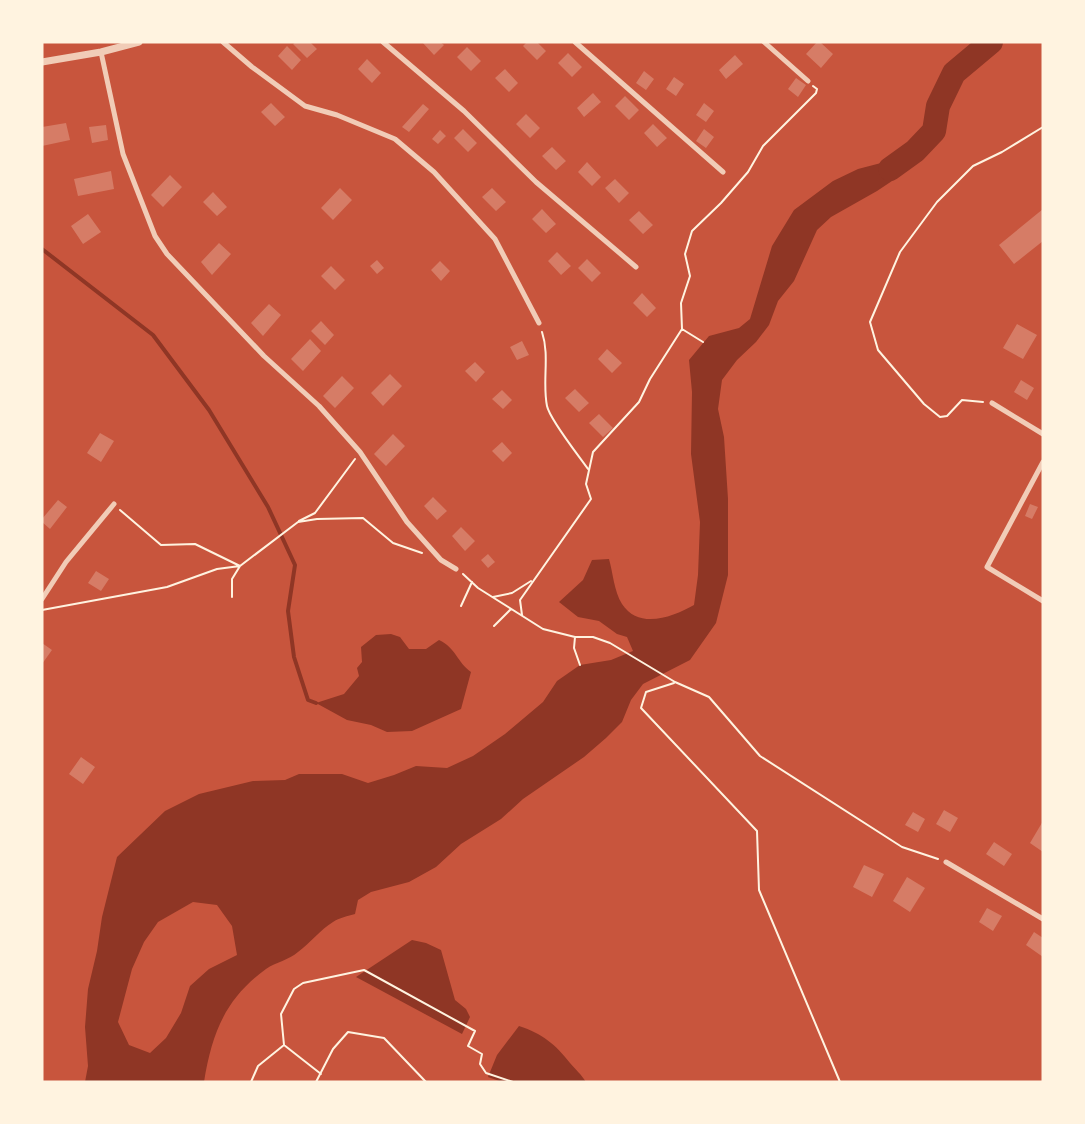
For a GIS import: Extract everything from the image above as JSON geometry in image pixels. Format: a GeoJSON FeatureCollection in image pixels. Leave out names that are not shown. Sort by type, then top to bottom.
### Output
{"type":"FeatureCollection","features":[{"type":"Feature","properties":{"kind":"street"},"geometry":{"type":"LineString","coordinates":[[42,62],[101,52],[139,42]]}},
{"type":"Feature","properties":{"kind":"street"},"geometry":{"type":"LineString","coordinates":[[223,42],[252,67],[305,106],[337,115],[395,139],[434,172],[495,239],[539,323]]}},
{"type":"Feature","properties":{"kind":"street"},"geometry":{"type":"LineString","coordinates":[[382,42],[464,111],[536,182],[636,267]]}},
{"type":"Feature","properties":{"kind":"street"},"geometry":{"type":"LineString","coordinates":[[575,42],[723,172]]}},
{"type":"Feature","properties":{"kind":"street"},"geometry":{"type":"LineString","coordinates":[[764,42],[808,81]]}},
{"type":"Feature","properties":{"kind":"street"},"geometry":{"type":"LineString","coordinates":[[101,52],[123,154],[155,236],[167,254],[264,356],[319,406],[360,452],[407,522],[441,560],[456,569]]}},
{"type":"Feature","properties":{"kind":"street"},"geometry":{"type":"LineString","coordinates":[[992,403],[1043,434]]}},
{"type":"Feature","properties":{"kind":"street"},"geometry":{"type":"LineString","coordinates":[[1043,462],[987,567],[1043,601]]}},
{"type":"Feature","properties":{"kind":"street"},"geometry":{"type":"LineString","coordinates":[[42,599],[66,562],[114,504]]}},
{"type":"Feature","properties":{"kind":"street"},"geometry":{"type":"LineString","coordinates":[[946,862],[1043,919]]}},
{"type":"Feature","properties":{"kind":"path"},"geometry":{"type":"LineString","coordinates":[[522,615],[520,600],[591,499],[586,484],[593,452],[639,402],[650,379],[682,329],[681,303],[690,276],[685,254],[692,231],[748,172],[762,146],[816,93],[817,88],[808,81]]}},
{"type":"Feature","properties":{"kind":"path"},"geometry":{"type":"LineString","coordinates":[[992,403],[962,400],[947,416],[940,417],[924,404],[878,350],[870,322],[900,252],[937,202],[973,166],[1002,152],[1043,127]]}},
{"type":"Feature","properties":{"kind":"path"},"geometry":{"type":"LineString","coordinates":[[539,323],[545,343],[547,409],[589,470]]}},
{"type":"Feature","properties":{"kind":"path"},"geometry":{"type":"LineString","coordinates":[[682,329],[703,342]]}},
{"type":"Feature","properties":{"kind":"path"},"geometry":{"type":"LineString","coordinates":[[232,597],[232,579],[240,566],[276,537],[315,513],[360,452]]}},
{"type":"Feature","properties":{"kind":"path"},"geometry":{"type":"LineString","coordinates":[[114,504],[125,516],[161,545],[195,544],[240,566]]}},
{"type":"Feature","properties":{"kind":"path"},"geometry":{"type":"LineString","coordinates":[[298,522],[317,519],[363,518],[393,543],[422,553]]}},
{"type":"Feature","properties":{"kind":"path"},"geometry":{"type":"LineString","coordinates":[[42,610],[167,587],[217,569],[240,566]]}},
{"type":"Feature","properties":{"kind":"path"},"geometry":{"type":"LineString","coordinates":[[456,569],[493,597],[543,629],[575,637],[593,637],[629,652],[666,677],[709,697],[760,756],[902,847],[946,862]]}},
{"type":"Feature","properties":{"kind":"path"},"geometry":{"type":"LineString","coordinates":[[493,597],[512,593],[532,580]]}},
{"type":"Feature","properties":{"kind":"path"},"geometry":{"type":"LineString","coordinates":[[461,606],[472,582]]}},
{"type":"Feature","properties":{"kind":"path"},"geometry":{"type":"LineString","coordinates":[[494,626],[512,609]]}},
{"type":"Feature","properties":{"kind":"path"},"geometry":{"type":"LineString","coordinates":[[575,637],[574,648],[580,665]]}},
{"type":"Feature","properties":{"kind":"path"},"geometry":{"type":"LineString","coordinates":[[675,682],[646,692],[641,708],[757,831],[759,890],[840,1082]]}},
{"type":"Feature","properties":{"kind":"path"},"geometry":{"type":"LineString","coordinates":[[321,1074],[284,1045],[281,1014],[294,989],[303,983],[364,970],[475,1031],[468,1046],[483,1054],[480,1064],[486,1073],[513,1082]]}},
{"type":"Feature","properties":{"kind":"path"},"geometry":{"type":"LineString","coordinates":[[316,1082],[333,1048],[348,1032],[384,1038],[426,1082]]}},
{"type":"Feature","properties":{"kind":"path"},"geometry":{"type":"LineString","coordinates":[[251,1082],[258,1066],[284,1045]]}},
{"type":"Feature","properties":{"kind":"shaded area"},"geometry":{"type":"Polygon","coordinates":[[[915,151],[898,177],[831,217],[817,230],[794,281],[778,301],[769,325],[722,380],[718,409],[724,437],[728,499],[728,575],[716,623],[690,660],[643,684],[631,700],[622,722],[606,738],[584,757],[523,799],[501,819],[461,844],[436,867],[409,882],[371,892],[358,900],[355,914],[333,922],[294,955],[266,969],[252,980],[230,1005],[223,1018],[211,1048],[204,1082],[85,1082],[88,1066],[85,1027],[88,989],[117,857],[165,811],[199,794],[253,781],[285,780],[299,774],[342,774],[368,783],[416,766],[447,768],[473,756],[505,734],[543,702],[557,681],[580,665],[611,660],[633,651],[627,637],[617,634],[599,621],[578,617],[559,602],[583,580],[592,560],[609,559],[619,599],[629,612],[637,617],[656,619],[666,617],[694,605],[698,575],[700,522],[691,454],[692,392],[689,360],[709,336],[739,328],[750,319],[772,246],[794,210],[833,181],[858,169],[881,163],[899,153],[915,151]],[[193,902],[158,922],[144,942],[132,969],[118,1022],[129,1045],[150,1053],[166,1038],[181,1013],[190,986],[209,969],[237,955],[232,926],[217,905],[193,902]]]}},
{"type":"Feature","properties":{"kind":"shaded area"},"geometry":{"type":"Polygon","coordinates":[[[391,634],[400,637],[409,649],[426,649],[439,640],[449,647],[471,672],[461,709],[412,731],[387,732],[371,725],[347,720],[316,703],[344,694],[359,676],[357,668],[362,662],[361,647],[376,635],[391,634]]]}},
{"type":"Feature","properties":{"kind":"shaded area"},"geometry":{"type":"Polygon","coordinates":[[[412,940],[441,950],[455,1000],[466,1009],[470,1017],[462,1034],[356,977],[412,940]]]}},
{"type":"Feature","properties":{"kind":"shaded area"},"geometry":{"type":"Polygon","coordinates":[[[519,1026],[535,1032],[554,1045],[586,1082],[502,1082],[488,1077],[497,1055],[519,1026]]]}},
{"type":"Feature","properties":{"kind":"building"},"geometry":{"type":"Polygon","coordinates":[[[310,42],[317,49],[307,58],[293,44],[310,42]]]}},
{"type":"Feature","properties":{"kind":"building"},"geometry":{"type":"Polygon","coordinates":[[[422,42],[440,42],[444,45],[434,55],[422,42]]]}},
{"type":"Feature","properties":{"kind":"building"},"geometry":{"type":"Polygon","coordinates":[[[527,42],[537,42],[546,51],[537,60],[523,46],[527,42]]]}},
{"type":"Feature","properties":{"kind":"building"},"geometry":{"type":"Polygon","coordinates":[[[817,42],[833,54],[821,68],[806,54],[817,42]]]}},
{"type":"Feature","properties":{"kind":"building"},"geometry":{"type":"Polygon","coordinates":[[[287,46],[301,60],[292,70],[278,56],[287,46]]]}},
{"type":"Feature","properties":{"kind":"building"},"geometry":{"type":"Polygon","coordinates":[[[467,47],[481,61],[471,71],[457,57],[467,47]]]}},
{"type":"Feature","properties":{"kind":"building"},"geometry":{"type":"Polygon","coordinates":[[[568,53],[582,67],[572,77],[558,63],[568,53]]]}},
{"type":"Feature","properties":{"kind":"building"},"geometry":{"type":"Polygon","coordinates":[[[735,55],[743,64],[726,79],[719,70],[735,55]]]}},
{"type":"Feature","properties":{"kind":"building"},"geometry":{"type":"Polygon","coordinates":[[[367,59],[381,73],[372,83],[358,69],[367,59]]]}},
{"type":"Feature","properties":{"kind":"building"},"geometry":{"type":"Polygon","coordinates":[[[505,69],[518,83],[509,92],[495,78],[505,69]]]}},
{"type":"Feature","properties":{"kind":"building"},"geometry":{"type":"Polygon","coordinates":[[[644,71],[654,79],[646,90],[636,83],[644,71]]]}},
{"type":"Feature","properties":{"kind":"building"},"geometry":{"type":"Polygon","coordinates":[[[674,77],[684,84],[676,96],[666,89],[674,77]]]}},
{"type":"Feature","properties":{"kind":"building"},"geometry":{"type":"Polygon","coordinates":[[[796,78],[806,85],[798,97],[788,89],[796,78]]]}},
{"type":"Feature","properties":{"kind":"building"},"geometry":{"type":"Polygon","coordinates":[[[593,93],[601,102],[584,117],[577,108],[593,93]]]}},
{"type":"Feature","properties":{"kind":"building"},"geometry":{"type":"Polygon","coordinates":[[[625,96],[639,110],[629,120],[615,106],[625,96]]]}},
{"type":"Feature","properties":{"kind":"building"},"geometry":{"type":"Polygon","coordinates":[[[271,103],[285,117],[275,126],[261,112],[271,103]]]}},
{"type":"Feature","properties":{"kind":"building"},"geometry":{"type":"Polygon","coordinates":[[[704,103],[714,111],[706,122],[696,115],[704,103]]]}},
{"type":"Feature","properties":{"kind":"building"},"geometry":{"type":"Polygon","coordinates":[[[423,104],[429,109],[409,132],[402,127],[423,104]]]}},
{"type":"Feature","properties":{"kind":"building"},"geometry":{"type":"Polygon","coordinates":[[[526,114],[540,128],[530,138],[516,124],[526,114]]]}},
{"type":"Feature","properties":{"kind":"building"},"geometry":{"type":"Polygon","coordinates":[[[66,123],[70,140],[42,146],[42,127],[66,123]]]}},
{"type":"Feature","properties":{"kind":"building"},"geometry":{"type":"Polygon","coordinates":[[[653,124],[667,138],[657,147],[644,133],[653,124]]]}},
{"type":"Feature","properties":{"kind":"building"},"geometry":{"type":"Polygon","coordinates":[[[106,125],[108,140],[92,143],[89,127],[106,125]]]}},
{"type":"Feature","properties":{"kind":"building"},"geometry":{"type":"Polygon","coordinates":[[[463,129],[477,143],[468,152],[454,138],[463,129]]]}},
{"type":"Feature","properties":{"kind":"building"},"geometry":{"type":"Polygon","coordinates":[[[704,129],[714,137],[706,148],[696,141],[704,129]]]}},
{"type":"Feature","properties":{"kind":"building"},"geometry":{"type":"Polygon","coordinates":[[[440,130],[446,136],[438,144],[432,139],[440,130]]]}},
{"type":"Feature","properties":{"kind":"building"},"geometry":{"type":"Polygon","coordinates":[[[552,147],[566,161],[556,170],[542,156],[552,147]]]}},
{"type":"Feature","properties":{"kind":"building"},"geometry":{"type":"Polygon","coordinates":[[[587,162],[601,177],[592,186],[578,172],[587,162]]]}},
{"type":"Feature","properties":{"kind":"building"},"geometry":{"type":"Polygon","coordinates":[[[111,171],[114,189],[78,196],[74,179],[111,171]]]}},
{"type":"Feature","properties":{"kind":"building"},"geometry":{"type":"Polygon","coordinates":[[[170,175],[182,187],[163,207],[151,195],[170,175]]]}},
{"type":"Feature","properties":{"kind":"building"},"geometry":{"type":"Polygon","coordinates":[[[615,179],[629,193],[619,203],[605,188],[615,179]]]}},
{"type":"Feature","properties":{"kind":"building"},"geometry":{"type":"Polygon","coordinates":[[[340,188],[352,200],[333,220],[321,208],[340,188]]]}},
{"type":"Feature","properties":{"kind":"building"},"geometry":{"type":"Polygon","coordinates":[[[492,188],[506,202],[496,211],[482,197],[492,188]]]}},
{"type":"Feature","properties":{"kind":"building"},"geometry":{"type":"Polygon","coordinates":[[[213,192],[227,207],[217,216],[203,202],[213,192]]]}},
{"type":"Feature","properties":{"kind":"building"},"geometry":{"type":"Polygon","coordinates":[[[542,209],[556,224],[546,233],[532,219],[542,209]]]}},
{"type":"Feature","properties":{"kind":"building"},"geometry":{"type":"Polygon","coordinates":[[[1043,209],[1043,241],[1014,264],[999,245],[1043,209]]]}},
{"type":"Feature","properties":{"kind":"building"},"geometry":{"type":"Polygon","coordinates":[[[639,211],[653,225],[643,234],[629,220],[639,211]]]}},
{"type":"Feature","properties":{"kind":"building"},"geometry":{"type":"Polygon","coordinates":[[[88,214],[101,232],[83,244],[71,226],[88,214]]]}},
{"type":"Feature","properties":{"kind":"building"},"geometry":{"type":"Polygon","coordinates":[[[219,243],[231,254],[212,275],[201,262],[219,243]]]}},
{"type":"Feature","properties":{"kind":"building"},"geometry":{"type":"Polygon","coordinates":[[[557,252],[571,266],[561,275],[548,261],[557,252]]]}},
{"type":"Feature","properties":{"kind":"building"},"geometry":{"type":"Polygon","coordinates":[[[587,259],[601,273],[592,282],[578,268],[587,259]]]}},
{"type":"Feature","properties":{"kind":"building"},"geometry":{"type":"Polygon","coordinates":[[[377,260],[384,268],[377,274],[370,266],[377,260]]]}},
{"type":"Feature","properties":{"kind":"building"},"geometry":{"type":"Polygon","coordinates":[[[440,261],[450,271],[441,281],[431,270],[440,261]]]}},
{"type":"Feature","properties":{"kind":"building"},"geometry":{"type":"Polygon","coordinates":[[[331,266],[345,280],[335,290],[321,276],[331,266]]]}},
{"type":"Feature","properties":{"kind":"building"},"geometry":{"type":"Polygon","coordinates":[[[642,293],[656,308],[647,317],[633,303],[642,293]]]}},
{"type":"Feature","properties":{"kind":"building"},"geometry":{"type":"Polygon","coordinates":[[[269,304],[281,315],[263,336],[251,323],[269,304]]]}},
{"type":"Feature","properties":{"kind":"building"},"geometry":{"type":"Polygon","coordinates":[[[321,321],[334,335],[325,345],[311,331],[321,321]]]}},
{"type":"Feature","properties":{"kind":"building"},"geometry":{"type":"Polygon","coordinates":[[[1017,324],[1037,335],[1023,359],[1003,348],[1017,324]]]}},
{"type":"Feature","properties":{"kind":"building"},"geometry":{"type":"Polygon","coordinates":[[[310,339],[321,351],[303,371],[291,359],[310,339]]]}},
{"type":"Feature","properties":{"kind":"building"},"geometry":{"type":"Polygon","coordinates":[[[522,341],[529,355],[517,360],[510,347],[522,341]]]}},
{"type":"Feature","properties":{"kind":"building"},"geometry":{"type":"Polygon","coordinates":[[[607,349],[622,363],[612,373],[598,359],[607,349]]]}},
{"type":"Feature","properties":{"kind":"building"},"geometry":{"type":"Polygon","coordinates":[[[475,362],[485,372],[476,382],[465,371],[475,362]]]}},
{"type":"Feature","properties":{"kind":"building"},"geometry":{"type":"Polygon","coordinates":[[[390,374],[402,386],[383,406],[371,393],[390,374]]]}},
{"type":"Feature","properties":{"kind":"building"},"geometry":{"type":"Polygon","coordinates":[[[342,376],[354,388],[335,408],[323,396],[342,376]]]}},
{"type":"Feature","properties":{"kind":"building"},"geometry":{"type":"Polygon","coordinates":[[[1021,380],[1034,388],[1027,400],[1014,392],[1021,380]]]}},
{"type":"Feature","properties":{"kind":"building"},"geometry":{"type":"Polygon","coordinates":[[[575,389],[589,403],[579,412],[565,398],[575,389]]]}},
{"type":"Feature","properties":{"kind":"building"},"geometry":{"type":"Polygon","coordinates":[[[502,390],[512,400],[503,409],[492,399],[502,390]]]}},
{"type":"Feature","properties":{"kind":"building"},"geometry":{"type":"Polygon","coordinates":[[[599,414],[613,428],[603,437],[589,423],[599,414]]]}},
{"type":"Feature","properties":{"kind":"building"},"geometry":{"type":"Polygon","coordinates":[[[100,433],[114,441],[101,462],[87,453],[100,433]]]}},
{"type":"Feature","properties":{"kind":"building"},"geometry":{"type":"Polygon","coordinates":[[[393,434],[405,446],[386,466],[374,454],[393,434]]]}},
{"type":"Feature","properties":{"kind":"building"},"geometry":{"type":"Polygon","coordinates":[[[502,442],[512,453],[503,462],[492,451],[502,442]]]}},
{"type":"Feature","properties":{"kind":"building"},"geometry":{"type":"Polygon","coordinates":[[[433,497],[447,511],[437,520],[424,506],[433,497]]]}},
{"type":"Feature","properties":{"kind":"building"},"geometry":{"type":"Polygon","coordinates":[[[58,500],[67,507],[50,529],[42,522],[42,519],[58,500]]]}},
{"type":"Feature","properties":{"kind":"building"},"geometry":{"type":"Polygon","coordinates":[[[1030,504],[1038,507],[1032,519],[1025,516],[1030,504]]]}},
{"type":"Feature","properties":{"kind":"building"},"geometry":{"type":"Polygon","coordinates":[[[461,527],[475,541],[465,551],[452,536],[461,527]]]}},
{"type":"Feature","properties":{"kind":"building"},"geometry":{"type":"Polygon","coordinates":[[[488,554],[495,562],[488,568],[481,560],[488,554]]]}},
{"type":"Feature","properties":{"kind":"building"},"geometry":{"type":"Polygon","coordinates":[[[96,571],[109,579],[101,591],[88,583],[96,571]]]}},
{"type":"Feature","properties":{"kind":"building"},"geometry":{"type":"Polygon","coordinates":[[[42,643],[52,650],[42,664],[42,643]]]}},
{"type":"Feature","properties":{"kind":"building"},"geometry":{"type":"Polygon","coordinates":[[[81,757],[95,767],[83,784],[69,774],[81,757]]]}},
{"type":"Feature","properties":{"kind":"building"},"geometry":{"type":"Polygon","coordinates":[[[944,810],[958,818],[950,832],[936,824],[944,810]]]}},
{"type":"Feature","properties":{"kind":"building"},"geometry":{"type":"Polygon","coordinates":[[[913,812],[925,819],[918,832],[905,825],[913,812]]]}},
{"type":"Feature","properties":{"kind":"building"},"geometry":{"type":"Polygon","coordinates":[[[1043,821],[1043,852],[1030,843],[1043,821]]]}},
{"type":"Feature","properties":{"kind":"building"},"geometry":{"type":"Polygon","coordinates":[[[994,842],[1012,854],[1004,866],[986,854],[994,842]]]}},
{"type":"Feature","properties":{"kind":"building"},"geometry":{"type":"Polygon","coordinates":[[[864,865],[884,874],[872,897],[853,887],[864,865]]]}},
{"type":"Feature","properties":{"kind":"building"},"geometry":{"type":"Polygon","coordinates":[[[907,877],[925,888],[910,912],[893,901],[907,877]]]}},
{"type":"Feature","properties":{"kind":"building"},"geometry":{"type":"Polygon","coordinates":[[[987,908],[1002,916],[993,931],[979,922],[987,908]]]}},
{"type":"Feature","properties":{"kind":"building"},"geometry":{"type":"Polygon","coordinates":[[[1034,932],[1043,938],[1043,957],[1026,945],[1034,932]]]}},
{"type":"Feature","properties":{"kind":"waterway"},"geometry":{"type":"LineString","coordinates":[[890,169],[915,151],[934,131],[938,106],[954,73],[991,42]]}},
{"type":"Feature","properties":{"kind":"waterway"},"geometry":{"type":"LineString","coordinates":[[42,249],[153,335],[209,410],[268,507],[295,565],[288,611],[294,657],[308,700],[316,703]]}}]}
